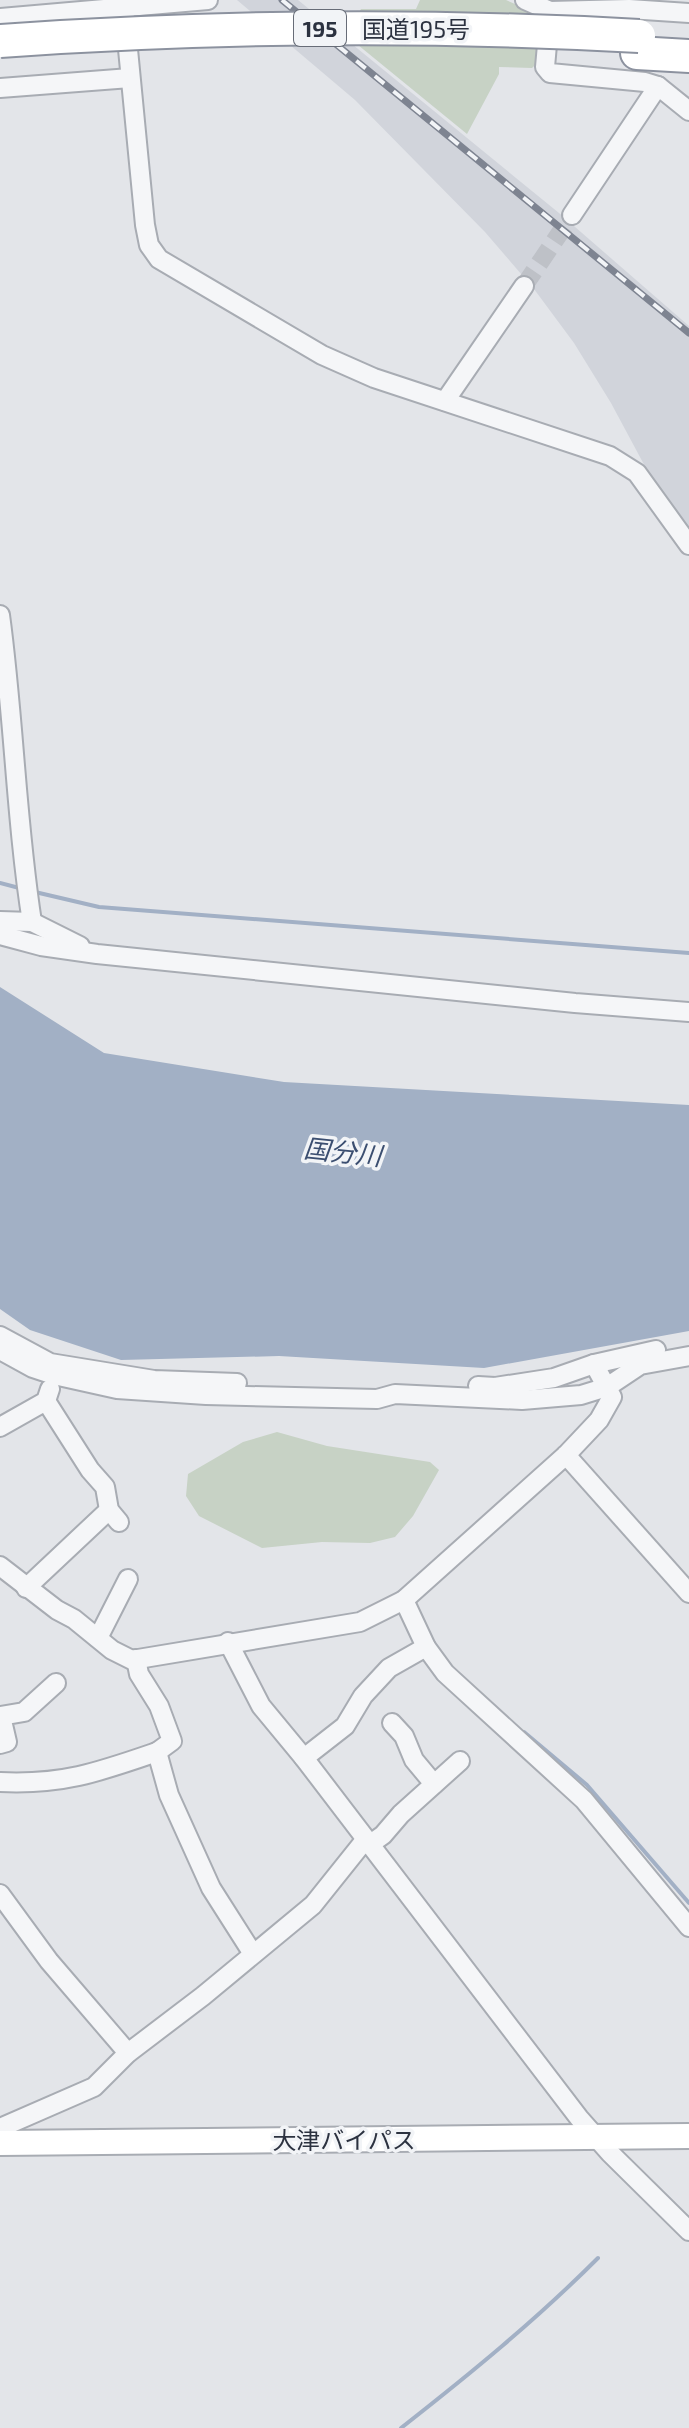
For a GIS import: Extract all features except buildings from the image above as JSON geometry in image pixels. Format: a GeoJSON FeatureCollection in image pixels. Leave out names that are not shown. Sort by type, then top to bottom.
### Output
{"type":"FeatureCollection","features":[{"type":"Feature","properties":{"kind":"highway","name":"国道195号"},"geometry":{"type":"LineString","coordinates":[[0,41],[209,30],[523,29],[638,44],[689,56]]}},
{"type":"Feature","properties":{"kind":"highway","name":"国道195号"},"geometry":{"type":"LineString","coordinates":[[0,59],[210,50],[638,44],[689,40]]}},
{"type":"Feature","properties":{"kind":"main road","name":"大津バイパス"},"geometry":{"type":"LineString","coordinates":[[0,2143],[689,2136]]}},
{"type":"Feature","properties":{"kind":"street"},"geometry":{"type":"LineString","coordinates":[[0,18],[208,0]]}},
{"type":"Feature","properties":{"kind":"street"},"geometry":{"type":"LineString","coordinates":[[525,0],[550,11],[609,5],[689,13]]}},
{"type":"Feature","properties":{"kind":"street"},"geometry":{"type":"LineString","coordinates":[[124,8],[145,225],[149,245],[159,259],[322,355],[374,378],[610,456],[637,473],[689,545]]}},
{"type":"Feature","properties":{"kind":"street"},"geometry":{"type":"LineString","coordinates":[[550,11],[545,67],[550,73],[645,82],[658,86],[689,111]]}},
{"type":"Feature","properties":{"kind":"street"},"geometry":{"type":"LineString","coordinates":[[0,88],[130,78]]}},
{"type":"Feature","properties":{"kind":"street"},"geometry":{"type":"LineString","coordinates":[[572,215],[658,86]]}},
{"type":"Feature","properties":{"kind":"street"},"geometry":{"type":"LineString","coordinates":[[445,401],[524,286]]}},
{"type":"Feature","properties":{"kind":"street"},"geometry":{"type":"LineString","coordinates":[[0,615],[25,882],[31,916]]}},
{"type":"Feature","properties":{"kind":"street"},"geometry":{"type":"LineString","coordinates":[[0,921],[31,916],[97,954]]}},
{"type":"Feature","properties":{"kind":"street"},"geometry":{"type":"LineString","coordinates":[[0,935],[41,946],[97,954],[689,1012]]}},
{"type":"Feature","properties":{"kind":"street"},"geometry":{"type":"LineString","coordinates":[[0,1336],[50,1363],[154,1380],[364,1388],[395,1383],[495,1387],[554,1378],[594,1364],[689,1344]]}},
{"type":"Feature","properties":{"kind":"street"},"geometry":{"type":"LineString","coordinates":[[0,1350],[33,1368],[117,1389],[206,1395],[377,1399],[395,1394],[522,1400],[581,1395],[607,1387],[640,1365],[689,1356]]}},
{"type":"Feature","properties":{"kind":"street"},"geometry":{"type":"LineString","coordinates":[[0,1566],[112,1650],[136,1659],[360,1622],[404,1600],[566,1455],[599,1420],[612,1397],[594,1364]]}},
{"type":"Feature","properties":{"kind":"street"},"geometry":{"type":"LineString","coordinates":[[0,1427],[46,1401],[54,1375]]}},
{"type":"Feature","properties":{"kind":"street"},"geometry":{"type":"LineString","coordinates":[[26,1588],[114,1516],[105,1487],[66,1435],[46,1401]]}},
{"type":"Feature","properties":{"kind":"street"},"geometry":{"type":"LineString","coordinates":[[566,1455],[689,1593]]}},
{"type":"Feature","properties":{"kind":"street"},"geometry":{"type":"LineString","coordinates":[[98,1638],[128,1579]]}},
{"type":"Feature","properties":{"kind":"street"},"geometry":{"type":"LineString","coordinates":[[404,1600],[426,1647],[445,1673],[584,1800],[689,1927]]}},
{"type":"Feature","properties":{"kind":"street"},"geometry":{"type":"LineString","coordinates":[[228,1642],[261,1706],[596,2137],[689,2231]]}},
{"type":"Feature","properties":{"kind":"street"},"geometry":{"type":"LineString","coordinates":[[304,1758],[345,1726],[363,1696],[389,1668],[426,1647]]}},
{"type":"Feature","properties":{"kind":"street"},"geometry":{"type":"LineString","coordinates":[[0,1782],[37,1784],[63,1780],[157,1752],[172,1741],[159,1706],[139,1674],[136,1659]]}},
{"type":"Feature","properties":{"kind":"street"},"geometry":{"type":"LineString","coordinates":[[0,1744],[7,1742],[1,1716],[24,1712],[56,1683]]}},
{"type":"Feature","properties":{"kind":"street"},"geometry":{"type":"LineString","coordinates":[[392,1723],[404,1736],[414,1760],[434,1784]]}},
{"type":"Feature","properties":{"kind":"street"},"geometry":{"type":"LineString","coordinates":[[157,1752],[169,1795],[211,1888],[253,1954]]}},
{"type":"Feature","properties":{"kind":"street"},"geometry":{"type":"LineString","coordinates":[[0,2128],[94,2087],[128,2053],[313,1905],[367,1842],[383,1835],[401,1814],[460,1761]]}},
{"type":"Feature","properties":{"kind":"street"},"geometry":{"type":"LineString","coordinates":[[0,1894],[49,1961],[128,2053]]}},
{"type":"Feature","properties":{"kind":"shaded area"},"geometry":{"type":"Polygon","coordinates":[[[237,0],[298,0],[559,213],[689,326],[689,528],[648,472],[574,343],[534,289],[485,232],[355,100],[237,0]]]}},
{"type":"Feature","properties":{"kind":"shaded area"},"geometry":{"type":"Polygon","coordinates":[[[420,0],[506,0],[538,14],[535,65],[532,68],[499,67],[499,74],[467,134],[347,36],[361,9],[416,9],[420,0]]]}},
{"type":"Feature","properties":{"kind":"shaded area"},"geometry":{"type":"Polygon","coordinates":[[[277,1432],[327,1446],[430,1462],[439,1470],[413,1516],[395,1537],[370,1543],[322,1542],[262,1548],[199,1516],[186,1496],[188,1474],[243,1442],[277,1432]]]}},
{"type":"Feature","properties":{"kind":"water","name":"国分川"},"geometry":{"type":"Polygon","coordinates":[[[0,987],[104,1053],[284,1082],[689,1105],[689,1331],[484,1368],[279,1356],[121,1360],[30,1330],[0,1309],[0,987]]]}},
{"type":"Feature","properties":{"kind":"waterway"},"geometry":{"type":"LineString","coordinates":[[0,883],[23,889]]}},
{"type":"Feature","properties":{"kind":"waterway"},"geometry":{"type":"LineString","coordinates":[[35,892],[99,907],[689,953]]}},
{"type":"Feature","properties":{"kind":"waterway"},"geometry":{"type":"LineString","coordinates":[[524,1732],[587,1785],[689,1903]]}},
{"type":"Feature","properties":{"kind":"waterway"},"geometry":{"type":"LineString","coordinates":[[401,2428],[502,2346],[598,2258]]}},
{"type":"Feature","properties":{"kind":"tunnel"},"geometry":{"type":"LineString","coordinates":[[524,286],[572,215]]}},
{"type":"Feature","properties":{"kind":"railway"},"geometry":{"type":"LineString","coordinates":[[282,0],[689,333]]}}]}
